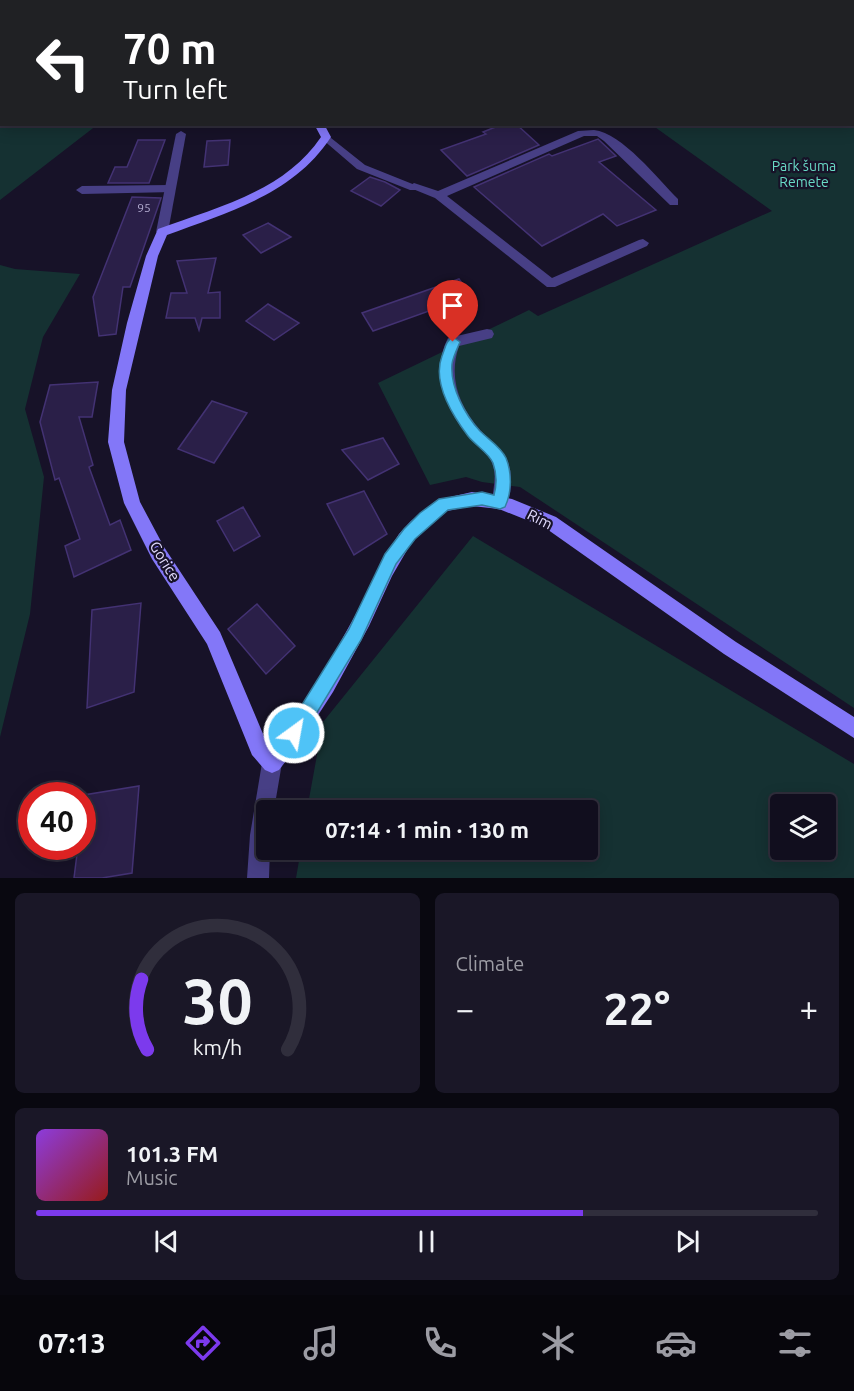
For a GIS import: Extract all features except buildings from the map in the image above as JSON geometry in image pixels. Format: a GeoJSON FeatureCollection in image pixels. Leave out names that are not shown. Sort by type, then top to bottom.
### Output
{"type":"FeatureCollection","features":[{"type":"Feature","properties":{"kind":"street"},"geometry":{"type":"LineString","coordinates":[[323,131],[361,167],[439,195],[551,284],[643,243]]}},
{"type":"Feature","properties":{"kind":"street"},"geometry":{"type":"LineString","coordinates":[[162,232],[236,204],[274,186],[321,148],[323,131]]}},
{"type":"Feature","properties":{"kind":"street"},"geometry":{"type":"LineString","coordinates":[[439,195],[582,133],[593,133],[601,134],[614,144],[674,202]]}},
{"type":"Feature","properties":{"kind":"street","name":"Gorice"},"geometry":{"type":"LineString","coordinates":[[181,134],[162,232],[152,256],[124,368],[116,418],[116,442],[132,503],[158,553],[214,638],[259,748],[272,763]]}},
{"type":"Feature","properties":{"kind":"street"},"geometry":{"type":"LineString","coordinates":[[82,190],[170,189]]}},
{"type":"Feature","properties":{"kind":"street"},"geometry":{"type":"LineString","coordinates":[[487,334],[453,342],[446,363],[447,379],[454,402],[474,433],[499,459],[504,483],[500,503]]}},
{"type":"Feature","properties":{"kind":"street","name":"Rim"},"geometry":{"type":"LineString","coordinates":[[272,763],[284,749],[349,645],[391,559],[410,534],[425,518],[444,504],[482,498],[525,510],[550,522],[730,648],[854,728]]}},
{"type":"Feature","properties":{"kind":"street"},"geometry":{"type":"LineString","coordinates":[[258,878],[260,835],[272,763]]}},
{"type":"Feature","properties":{"kind":"green space"},"geometry":{"type":"Polygon","coordinates":[[[0,126],[96,126],[0,200],[0,126]]]}},
{"type":"Feature","properties":{"kind":"green space","name":"Park šuma Remete"},"geometry":{"type":"Polygon","coordinates":[[[653,126],[854,126],[854,708],[520,487],[482,482],[466,477],[430,485],[378,383],[529,310],[538,316],[772,211],[653,126]]]}},
{"type":"Feature","properties":{"kind":"green space"},"geometry":{"type":"Polygon","coordinates":[[[0,265],[15,269],[80,274],[43,337],[25,409],[44,477],[30,614],[0,737],[0,265]]]}},
{"type":"Feature","properties":{"kind":"green space"},"geometry":{"type":"Polygon","coordinates":[[[473,536],[854,764],[854,878],[296,878],[299,860],[598,860],[598,800],[309,800],[323,722],[473,536]]]}},
{"type":"Feature","properties":{"kind":"route"},"geometry":{"type":"LineString","coordinates":[[294,733],[355,635],[391,559],[410,534],[425,518],[444,504],[482,498],[500,503],[504,483],[499,459],[474,433],[454,402],[447,379],[446,363],[453,342]]}}]}
